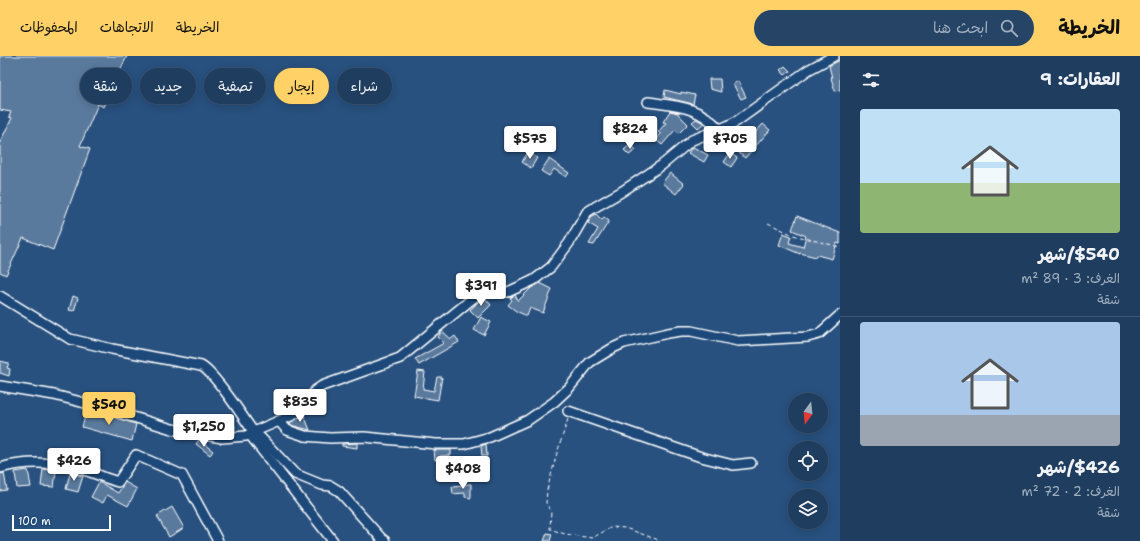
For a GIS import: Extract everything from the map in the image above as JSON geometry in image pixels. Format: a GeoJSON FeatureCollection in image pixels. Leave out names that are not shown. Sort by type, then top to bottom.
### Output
{"type":"FeatureCollection","features":[{"type":"Feature","properties":{"kind":"street"},"geometry":{"type":"LineString","coordinates":[[0,386],[73,399],[152,423],[199,434],[222,438],[238,438],[252,434],[299,411],[316,390],[322,386],[400,358],[478,294],[484,292],[508,292],[534,280],[547,270],[559,256],[587,212],[658,168],[692,140],[737,121],[808,70],[834,56]]}},
{"type":"Feature","properties":{"kind":"street"},"geometry":{"type":"LineString","coordinates":[[648,102],[673,105],[692,110],[711,120],[719,129]]}},
{"type":"Feature","properties":{"kind":"street"},"geometry":{"type":"LineString","coordinates":[[0,296],[70,339],[203,367],[214,378],[252,434],[333,541]]}},
{"type":"Feature","properties":{"kind":"street"},"geometry":{"type":"LineString","coordinates":[[279,422],[284,428],[296,434],[316,437],[364,437],[436,444],[464,444],[490,437],[514,428],[528,420],[548,407],[569,388],[590,362],[624,343],[681,331],[691,331],[738,341],[808,338],[819,334],[840,315]]}},
{"type":"Feature","properties":{"kind":"street"},"geometry":{"type":"LineString","coordinates":[[568,411],[701,457],[733,465],[751,463]]}},
{"type":"Feature","properties":{"kind":"street"},"geometry":{"type":"LineString","coordinates":[[252,434],[261,438],[295,474],[322,485],[331,486],[339,491],[372,529],[385,541]]}},
{"type":"Feature","properties":{"kind":"street"},"geometry":{"type":"LineString","coordinates":[[0,468],[39,463],[59,465],[80,469],[118,482],[136,454],[182,475],[218,541]]}},
{"type":"Feature","properties":{"kind":"path"},"geometry":{"type":"LineString","coordinates":[[768,223],[793,235],[840,247]]}},
{"type":"Feature","properties":{"kind":"path"},"geometry":{"type":"LineString","coordinates":[[568,411],[568,420],[556,453],[547,490],[546,503],[551,511],[550,529],[565,534],[592,538],[612,527],[626,528],[656,538],[659,541]]}},
{"type":"Feature","properties":{"kind":"building"},"geometry":{"type":"Polygon","coordinates":[[[0,56],[127,56],[121,68],[80,68],[80,104],[98,104],[80,146],[90,149],[53,250],[23,238],[6,275],[0,272],[0,142],[12,118],[9,117],[11,112],[0,110],[0,56]]]}},
{"type":"Feature","properties":{"kind":"building"},"geometry":{"type":"Polygon","coordinates":[[[840,60],[840,90],[835,91],[829,66],[840,60]]]}},
{"type":"Feature","properties":{"kind":"building"},"geometry":{"type":"Polygon","coordinates":[[[785,66],[790,71],[785,75],[780,70],[785,66]]]}},
{"type":"Feature","properties":{"kind":"building"},"geometry":{"type":"Polygon","coordinates":[[[709,79],[720,79],[721,92],[710,89],[709,79]]]}},
{"type":"Feature","properties":{"kind":"building"},"geometry":{"type":"Polygon","coordinates":[[[738,81],[746,97],[741,99],[733,84],[738,81]]]}},
{"type":"Feature","properties":{"kind":"building"},"geometry":{"type":"Polygon","coordinates":[[[665,90],[681,94],[681,92],[695,95],[693,104],[664,97],[665,90]]]}},
{"type":"Feature","properties":{"kind":"building"},"geometry":{"type":"Polygon","coordinates":[[[670,111],[678,113],[688,124],[679,133],[675,130],[662,145],[656,140],[661,134],[658,132],[666,123],[663,122],[670,111]]]}},
{"type":"Feature","properties":{"kind":"building"},"geometry":{"type":"Polygon","coordinates":[[[696,119],[704,123],[698,128],[692,122],[696,119]]]}},
{"type":"Feature","properties":{"kind":"building"},"geometry":{"type":"Polygon","coordinates":[[[763,124],[770,130],[745,158],[738,152],[763,124]]]}},
{"type":"Feature","properties":{"kind":"building"},"geometry":{"type":"Polygon","coordinates":[[[737,128],[741,131],[736,137],[728,132],[737,128]]]}},
{"type":"Feature","properties":{"kind":"building"},"geometry":{"type":"Polygon","coordinates":[[[631,144],[636,150],[629,155],[624,150],[631,144]]]}},
{"type":"Feature","properties":{"kind":"building"},"geometry":{"type":"Polygon","coordinates":[[[693,147],[708,155],[704,162],[688,153],[693,147]]]}},
{"type":"Feature","properties":{"kind":"building"},"geometry":{"type":"Polygon","coordinates":[[[528,152],[537,158],[531,168],[522,162],[528,152]]]}},
{"type":"Feature","properties":{"kind":"building"},"geometry":{"type":"Polygon","coordinates":[[[730,153],[737,158],[731,167],[724,162],[730,153]]]}},
{"type":"Feature","properties":{"kind":"building"},"geometry":{"type":"Polygon","coordinates":[[[549,159],[569,173],[566,177],[554,169],[549,176],[541,171],[549,159]]]}},
{"type":"Feature","properties":{"kind":"building"},"geometry":{"type":"Polygon","coordinates":[[[670,173],[684,184],[676,194],[662,183],[670,173]]]}},
{"type":"Feature","properties":{"kind":"building"},"geometry":{"type":"Polygon","coordinates":[[[596,214],[602,220],[604,217],[609,221],[594,245],[589,244],[598,229],[588,223],[591,217],[596,214]]]}},
{"type":"Feature","properties":{"kind":"building"},"geometry":{"type":"Polygon","coordinates":[[[797,216],[840,233],[840,244],[837,243],[832,259],[817,255],[816,257],[800,254],[779,245],[783,233],[791,236],[789,243],[803,247],[806,236],[792,230],[797,216]]]}},
{"type":"Feature","properties":{"kind":"building"},"geometry":{"type":"Polygon","coordinates":[[[540,283],[552,289],[543,313],[530,308],[527,316],[508,305],[512,300],[510,298],[515,295],[518,301],[531,288],[540,283]]]}},
{"type":"Feature","properties":{"kind":"building"},"geometry":{"type":"Polygon","coordinates":[[[73,296],[78,298],[74,311],[69,310],[73,296]]]}},
{"type":"Feature","properties":{"kind":"building"},"geometry":{"type":"Polygon","coordinates":[[[485,298],[491,305],[478,318],[470,310],[481,299],[485,298]]]}},
{"type":"Feature","properties":{"kind":"building"},"geometry":{"type":"Polygon","coordinates":[[[481,317],[491,322],[484,335],[474,330],[481,317]]]}},
{"type":"Feature","properties":{"kind":"building"},"geometry":{"type":"Polygon","coordinates":[[[442,331],[451,339],[455,336],[459,342],[419,365],[415,359],[444,343],[438,337],[442,331]]]}},
{"type":"Feature","properties":{"kind":"building"},"geometry":{"type":"Polygon","coordinates":[[[0,361],[9,363],[7,368],[10,369],[9,376],[0,373],[0,361]]]}},
{"type":"Feature","properties":{"kind":"building"},"geometry":{"type":"Polygon","coordinates":[[[418,371],[425,372],[423,389],[434,391],[437,377],[442,377],[438,400],[414,396],[418,371]]]}},
{"type":"Feature","properties":{"kind":"building"},"geometry":{"type":"Polygon","coordinates":[[[87,410],[136,424],[132,441],[82,427],[87,410]]]}},
{"type":"Feature","properties":{"kind":"building"},"geometry":{"type":"Polygon","coordinates":[[[304,415],[310,430],[290,425],[289,423],[304,415]]]}},
{"type":"Feature","properties":{"kind":"building"},"geometry":{"type":"Polygon","coordinates":[[[224,423],[235,426],[234,431],[221,432],[224,423]]]}},
{"type":"Feature","properties":{"kind":"building"},"geometry":{"type":"Polygon","coordinates":[[[199,440],[213,451],[210,455],[196,444],[199,440]]]}},
{"type":"Feature","properties":{"kind":"building"},"geometry":{"type":"Polygon","coordinates":[[[357,443],[357,448],[342,446],[342,444],[357,443]]]}},
{"type":"Feature","properties":{"kind":"building"},"geometry":{"type":"Polygon","coordinates":[[[486,444],[487,456],[482,456],[481,446],[486,444]]]}},
{"type":"Feature","properties":{"kind":"building"},"geometry":{"type":"Polygon","coordinates":[[[434,450],[451,450],[451,455],[440,456],[440,459],[435,460],[434,450]]]}},
{"type":"Feature","properties":{"kind":"building"},"geometry":{"type":"Polygon","coordinates":[[[43,469],[56,471],[54,487],[41,486],[43,469]]]}},
{"type":"Feature","properties":{"kind":"building"},"geometry":{"type":"Polygon","coordinates":[[[28,470],[31,487],[17,488],[15,472],[28,470]]]}},
{"type":"Feature","properties":{"kind":"building"},"geometry":{"type":"Polygon","coordinates":[[[4,473],[7,490],[0,491],[0,474],[4,473]]]}},
{"type":"Feature","properties":{"kind":"building"},"geometry":{"type":"Polygon","coordinates":[[[70,473],[83,476],[78,492],[66,489],[70,473]]]}},
{"type":"Feature","properties":{"kind":"building"},"geometry":{"type":"Polygon","coordinates":[[[99,482],[118,493],[125,482],[137,489],[128,506],[107,495],[103,503],[91,497],[99,482]]]}},
{"type":"Feature","properties":{"kind":"building"},"geometry":{"type":"Polygon","coordinates":[[[465,484],[471,484],[471,498],[465,497],[465,493],[453,494],[452,487],[465,486],[465,484]]]}},
{"type":"Feature","properties":{"kind":"building"},"geometry":{"type":"Polygon","coordinates":[[[172,507],[184,528],[169,537],[157,516],[172,507]]]}},
{"type":"Feature","properties":{"kind":"building"},"geometry":{"type":"Polygon","coordinates":[[[547,533],[552,534],[550,541],[544,541],[547,533]]]}}]}
